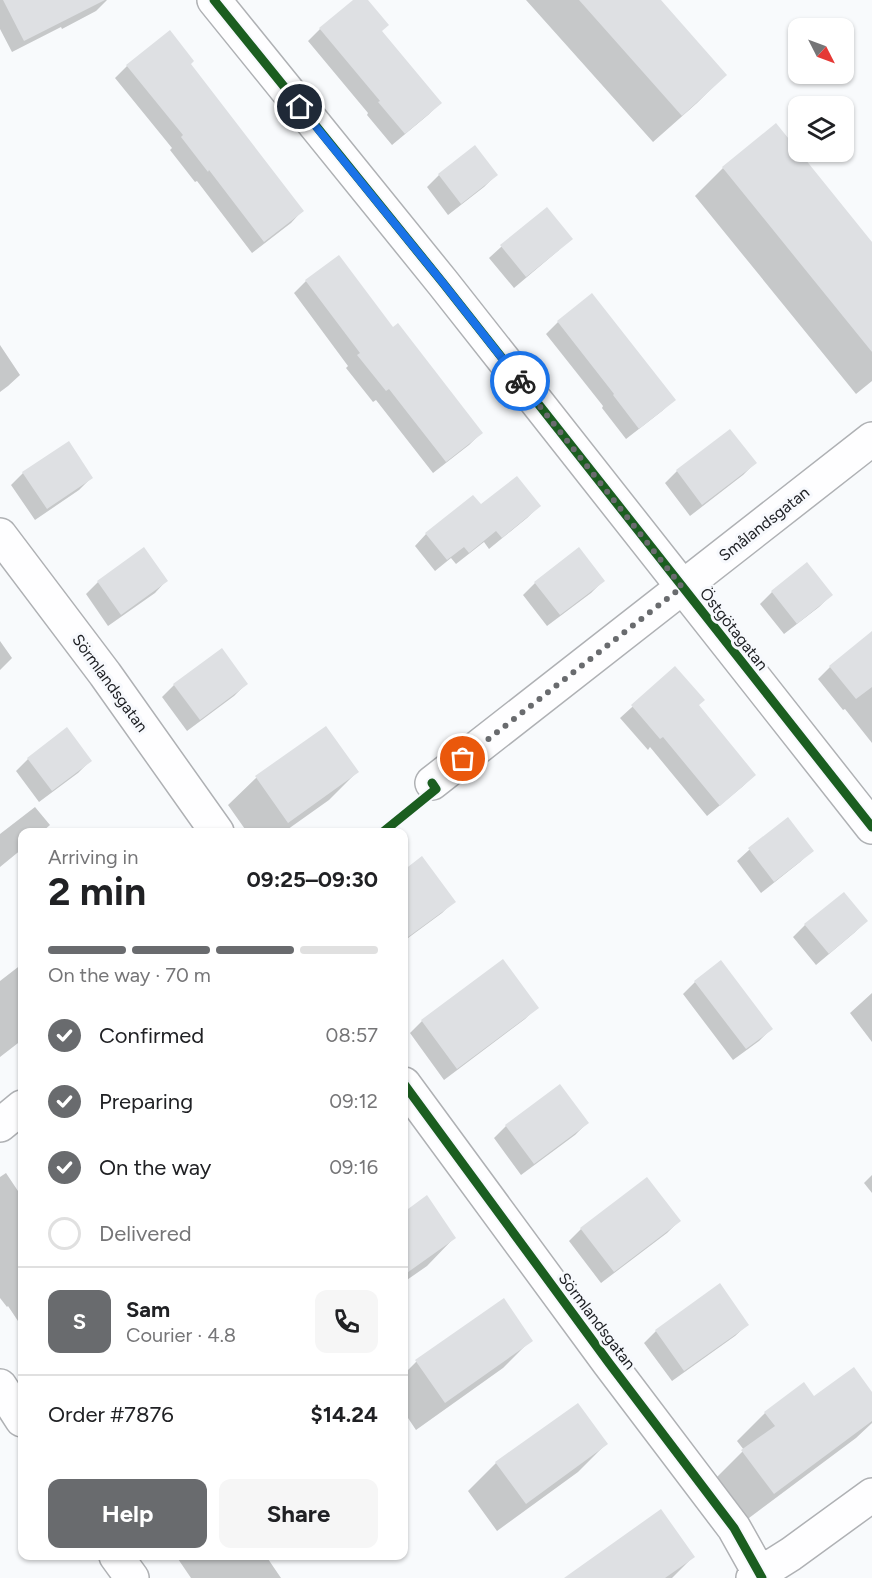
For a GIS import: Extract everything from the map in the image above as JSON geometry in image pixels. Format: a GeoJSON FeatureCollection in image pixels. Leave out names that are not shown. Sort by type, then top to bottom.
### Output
{"type":"FeatureCollection","features":[{"type":"Feature","properties":{"kind":"street","name":"Östgötagatan"},"geometry":{"type":"LineString","coordinates":[[214,0],[443,283],[872,827]]}},
{"type":"Feature","properties":{"kind":"street","name":"Smålandsgatan"},"geometry":{"type":"LineString","coordinates":[[432,783],[872,439]]}},
{"type":"Feature","properties":{"kind":"street","name":"Sörmlandsgatan"},"geometry":{"type":"LineString","coordinates":[[0,536],[105,674],[214,828]]}},
{"type":"Feature","properties":{"kind":"street","name":"Sörmlandsgatan"},"geometry":{"type":"LineString","coordinates":[[408,1089],[734,1528],[758,1577]]}},
{"type":"Feature","properties":{"kind":"street"},"geometry":{"type":"LineString","coordinates":[[0,1125],[18,1110]]}},
{"type":"Feature","properties":{"kind":"street"},"geometry":{"type":"LineString","coordinates":[[0,1386],[18,1414]]}},
{"type":"Feature","properties":{"kind":"street"},"geometry":{"type":"LineString","coordinates":[[758,1577],[872,1495]]}},
{"type":"Feature","properties":{"kind":"street"},"geometry":{"type":"LineString","coordinates":[[119,1560],[132,1578]]}},
{"type":"Feature","properties":{"kind":"building"},"geometry":{"type":"Polygon","coordinates":[[[3,0],[105,0],[24,41],[3,0]]]}},
{"type":"Feature","properties":{"kind":"building"},"geometry":{"type":"Polygon","coordinates":[[[353,0],[368,0],[389,25],[382,31],[442,103],[405,134],[319,28],[353,0]]]}},
{"type":"Feature","properties":{"kind":"building"},"geometry":{"type":"Polygon","coordinates":[[[579,0],[661,0],[727,75],[682,116],[579,0]]]}},
{"type":"Feature","properties":{"kind":"building"},"geometry":{"type":"Polygon","coordinates":[[[170,30],[194,61],[191,64],[304,211],[264,242],[181,137],[183,135],[126,65],[170,30]]]}},
{"type":"Feature","properties":{"kind":"building"},"geometry":{"type":"Polygon","coordinates":[[[776,123],[788,138],[788,162],[807,162],[872,242],[872,352],[722,167],[776,123]]]}},
{"type":"Feature","properties":{"kind":"building"},"geometry":{"type":"Polygon","coordinates":[[[475,145],[498,175],[461,204],[438,174],[475,145]]]}},
{"type":"Feature","properties":{"kind":"building"},"geometry":{"type":"Polygon","coordinates":[[[547,207],[573,239],[526,277],[500,245],[547,207]]]}},
{"type":"Feature","properties":{"kind":"building"},"geometry":{"type":"Polygon","coordinates":[[[339,255],[393,327],[398,323],[483,433],[446,462],[389,389],[386,391],[357,355],[360,353],[305,280],[339,255]]]}},
{"type":"Feature","properties":{"kind":"building"},"geometry":{"type":"Polygon","coordinates":[[[592,293],[676,400],[639,429],[557,321],[592,293]]]}},
{"type":"Feature","properties":{"kind":"building"},"geometry":{"type":"Polygon","coordinates":[[[730,429],[757,463],[702,505],[676,470],[730,429]]]}},
{"type":"Feature","properties":{"kind":"building"},"geometry":{"type":"Polygon","coordinates":[[[69,441],[93,478],[47,509],[22,472],[69,441]]]}},
{"type":"Feature","properties":{"kind":"building"},"geometry":{"type":"Polygon","coordinates":[[[517,476],[541,506],[502,538],[496,531],[469,553],[464,547],[447,560],[425,533],[473,495],[481,504],[517,476]]]}},
{"type":"Feature","properties":{"kind":"building"},"geometry":{"type":"Polygon","coordinates":[[[144,547],[168,581],[121,615],[97,581],[144,547]]]}},
{"type":"Feature","properties":{"kind":"building"},"geometry":{"type":"Polygon","coordinates":[[[579,547],[605,581],[560,615],[534,582],[579,547]]]}},
{"type":"Feature","properties":{"kind":"building"},"geometry":{"type":"Polygon","coordinates":[[[807,562],[833,595],[797,624],[771,591],[807,562]]]}},
{"type":"Feature","properties":{"kind":"building"},"geometry":{"type":"Polygon","coordinates":[[[872,631],[872,687],[856,699],[829,666],[872,631]]]}},
{"type":"Feature","properties":{"kind":"building"},"geometry":{"type":"Polygon","coordinates":[[[222,648],[248,684],[200,720],[173,684],[222,648]]]}},
{"type":"Feature","properties":{"kind":"building"},"geometry":{"type":"Polygon","coordinates":[[[675,666],[705,700],[699,705],[756,775],[720,806],[663,737],[660,739],[631,705],[675,666]]]}},
{"type":"Feature","properties":{"kind":"building"},"geometry":{"type":"Polygon","coordinates":[[[326,726],[359,772],[288,823],[255,776],[326,726]]]}},
{"type":"Feature","properties":{"kind":"building"},"geometry":{"type":"Polygon","coordinates":[[[67,727],[92,761],[52,791],[27,758],[67,727]]]}},
{"type":"Feature","properties":{"kind":"building"},"geometry":{"type":"Polygon","coordinates":[[[788,817],[814,851],[774,882],[748,848],[788,817]]]}},
{"type":"Feature","properties":{"kind":"building"},"geometry":{"type":"Polygon","coordinates":[[[422,856],[456,902],[408,937],[408,867],[422,856]]]}},
{"type":"Feature","properties":{"kind":"building"},"geometry":{"type":"Polygon","coordinates":[[[844,892],[868,921],[829,954],[804,924],[844,892]]]}},
{"type":"Feature","properties":{"kind":"building"},"geometry":{"type":"Polygon","coordinates":[[[503,959],[539,1008],[457,1069],[421,1020],[503,959]]]}},
{"type":"Feature","properties":{"kind":"building"},"geometry":{"type":"Polygon","coordinates":[[[721,960],[773,1029],[746,1049],[694,981],[721,960]]]}},
{"type":"Feature","properties":{"kind":"building"},"geometry":{"type":"Polygon","coordinates":[[[560,1084],[589,1123],[534,1164],[505,1125],[560,1084]]]}},
{"type":"Feature","properties":{"kind":"building"},"geometry":{"type":"Polygon","coordinates":[[[647,1177],[681,1221],[614,1272],[580,1228],[647,1177]]]}},
{"type":"Feature","properties":{"kind":"building"},"geometry":{"type":"Polygon","coordinates":[[[427,1195],[456,1238],[408,1272],[408,1209],[427,1195]]]}},
{"type":"Feature","properties":{"kind":"building"},"geometry":{"type":"Polygon","coordinates":[[[720,1283],[749,1325],[684,1371],[655,1330],[720,1283]]]}},
{"type":"Feature","properties":{"kind":"building"},"geometry":{"type":"Polygon","coordinates":[[[504,1298],[533,1341],[445,1403],[415,1360],[504,1298]]]}},
{"type":"Feature","properties":{"kind":"building"},"geometry":{"type":"Polygon","coordinates":[[[854,1367],[872,1392],[872,1421],[774,1494],[741,1450],[775,1426],[764,1412],[804,1382],[814,1396],[854,1367]]]}},
{"type":"Feature","properties":{"kind":"building"},"geometry":{"type":"Polygon","coordinates":[[[578,1403],[608,1444],[526,1504],[495,1462],[578,1403]]]}},
{"type":"Feature","properties":{"kind":"building"},"geometry":{"type":"Polygon","coordinates":[[[661,1509],[695,1557],[665,1578],[564,1578],[661,1509]]]}},
{"type":"Feature","properties":{"kind":"cycle path"},"geometry":{"type":"LineString","coordinates":[[214,0],[443,283],[872,827]]}},
{"type":"Feature","properties":{"kind":"cycle path"},"geometry":{"type":"LineString","coordinates":[[388,828],[436,789],[432,783]]}},
{"type":"Feature","properties":{"kind":"cycle path"},"geometry":{"type":"LineString","coordinates":[[408,1089],[609,1363],[734,1528],[762,1578]]}},
{"type":"Feature","properties":{"kind":"way so far"},"geometry":{"type":"LineString","coordinates":[[463,759],[682,587],[520,381]]}},
{"type":"Feature","properties":{"kind":"route"},"geometry":{"type":"LineString","coordinates":[[300,107],[520,381]]}}]}
